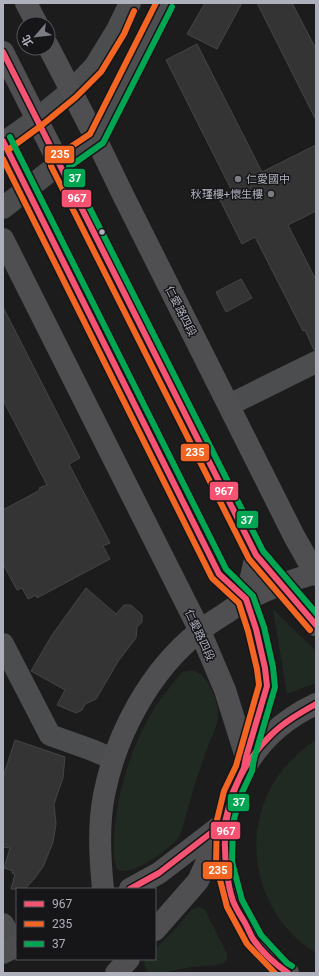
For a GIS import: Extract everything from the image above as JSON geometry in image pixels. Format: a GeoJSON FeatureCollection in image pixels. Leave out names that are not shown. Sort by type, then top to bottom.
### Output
{"type":"FeatureCollection","features":[{"type":"Feature","properties":{"kind":"main road"},"geometry":{"type":"LineString","coordinates":[[3,52],[256,555],[246,599]]}},
{"type":"Feature","properties":{"kind":"main road","name":"仁愛路四段"},"geometry":{"type":"LineString","coordinates":[[53,56],[96,139],[122,195],[316,574]]}},
{"type":"Feature","properties":{"kind":"main road"},"geometry":{"type":"LineString","coordinates":[[3,142],[219,574],[246,599],[256,629],[265,668],[267,686],[245,763],[232,794],[225,822],[198,881],[156,929]]}},
{"type":"Feature","properties":{"kind":"main road","name":"仁愛路四段"},"geometry":{"type":"LineString","coordinates":[[3,239],[180,594],[200,631],[225,690],[245,763]]}},
{"type":"Feature","properties":{"kind":"main road"},"geometry":{"type":"LineString","coordinates":[[103,888],[100,834],[104,796],[113,759],[128,723],[148,689],[172,658],[200,631],[246,599],[281,584],[316,574]]}},
{"type":"Feature","properties":{"kind":"main road"},"geometry":{"type":"LineString","coordinates":[[245,763],[280,726],[302,711],[316,704]]}},
{"type":"Feature","properties":{"kind":"main road"},"geometry":{"type":"LineString","coordinates":[[132,888],[159,874],[225,822]]}},
{"type":"Feature","properties":{"kind":"main road"},"geometry":{"type":"LineString","coordinates":[[225,822],[224,863],[234,903],[254,940],[282,969],[288,973]]}},
{"type":"Feature","properties":{"kind":"street"},"geometry":{"type":"LineString","coordinates":[[3,142],[37,119],[71,91],[95,66],[117,30],[130,3]]}},
{"type":"Feature","properties":{"kind":"street"},"geometry":{"type":"LineString","coordinates":[[3,208],[59,164],[96,139],[165,3]]}},
{"type":"Feature","properties":{"kind":"street"},"geometry":{"type":"LineString","coordinates":[[229,405],[316,362]]}},
{"type":"Feature","properties":{"kind":"street"},"geometry":{"type":"LineString","coordinates":[[256,555],[316,625]]}},
{"type":"Feature","properties":{"kind":"street"},"geometry":{"type":"LineString","coordinates":[[3,644],[50,735],[113,759]]}},
{"type":"Feature","properties":{"kind":"street"},"geometry":{"type":"LineString","coordinates":[[3,924],[12,949]]}},
{"type":"Feature","properties":{"kind":"shaded area"},"geometry":{"type":"Polygon","coordinates":[[[273,609],[316,651],[316,683],[287,694],[273,609]]]}},
{"type":"Feature","properties":{"kind":"shaded area"},"geometry":{"type":"Polygon","coordinates":[[[186,671],[196,672],[206,680],[216,700],[218,717],[216,727],[194,787],[180,836],[166,849],[141,866],[125,871],[118,870],[114,858],[114,837],[118,803],[132,753],[146,722],[155,707],[181,673],[186,671]]]}},
{"type":"Feature","properties":{"kind":"shaded area"},"geometry":{"type":"Polygon","coordinates":[[[316,740],[316,953],[291,933],[272,907],[263,888],[258,867],[256,846],[258,826],[263,805],[272,786],[291,760],[316,740]]]}},
{"type":"Feature","properties":{"kind":"shaded area"},"geometry":{"type":"Polygon","coordinates":[[[200,907],[205,910],[227,954],[227,960],[222,964],[216,965],[192,967],[162,973],[148,972],[144,964],[145,960],[156,960],[156,948],[191,910],[200,907]]]}},
{"type":"Feature","properties":{"kind":"building"},"geometry":{"type":"Polygon","coordinates":[[[205,3],[242,3],[217,49],[187,34],[205,3]]]}},
{"type":"Feature","properties":{"kind":"building"},"geometry":{"type":"Polygon","coordinates":[[[257,3],[292,3],[316,49],[316,120],[257,3]]]}},
{"type":"Feature","properties":{"kind":"building","name":"秋瑾樓+懷生樓"},"geometry":{"type":"Polygon","coordinates":[[[197,44],[262,172],[316,145],[316,211],[288,225],[316,280],[316,350],[314,350],[305,330],[303,331],[255,237],[242,244],[219,198],[232,191],[166,60],[197,44]]]}},
{"type":"Feature","properties":{"kind":"building"},"geometry":{"type":"Polygon","coordinates":[[[241,279],[252,298],[226,312],[216,292],[241,279]]]}},
{"type":"Feature","properties":{"kind":"building"},"geometry":{"type":"Polygon","coordinates":[[[3,307],[80,458],[69,464],[110,543],[103,546],[110,559],[37,598],[36,595],[28,599],[22,588],[17,590],[3,564],[3,510],[40,490],[39,488],[47,485],[3,400],[3,307]]]}},
{"type":"Feature","properties":{"kind":"building"},"geometry":{"type":"Polygon","coordinates":[[[86,588],[116,614],[124,605],[131,605],[142,615],[142,622],[137,627],[136,638],[119,660],[96,699],[85,704],[82,710],[76,713],[57,705],[65,690],[31,671],[52,635],[86,588]]]}},
{"type":"Feature","properties":{"kind":"building"},"geometry":{"type":"Polygon","coordinates":[[[15,740],[65,757],[63,778],[54,804],[56,824],[53,842],[43,867],[26,888],[11,889],[15,874],[12,873],[13,871],[4,868],[10,848],[3,847],[3,777],[15,740]]]}},
{"type":"Feature","properties":{"kind":"transit line","name":"235"},"geometry":{"type":"LineString","coordinates":[[156,3],[90,134],[54,158],[51,162],[51,166],[249,559],[310,630]]}},
{"type":"Feature","properties":{"kind":"transit line","name":"37"},"geometry":{"type":"LineString","coordinates":[[172,7],[103,143],[69,167],[263,551],[316,613]]}},
{"type":"Feature","properties":{"kind":"transit line","name":"235"},"geometry":{"type":"LineString","coordinates":[[8,150],[76,97],[101,72],[124,34],[134,11]]}},
{"type":"Feature","properties":{"kind":"transit line","name":"967"},"geometry":{"type":"LineString","coordinates":[[3,52],[256,555],[316,625]]}},
{"type":"Feature","properties":{"kind":"transit line","name":"37"},"geometry":{"type":"LineString","coordinates":[[10,137],[226,569],[253,596],[264,627],[273,667],[275,687],[254,759],[252,771],[240,797],[233,823],[232,862],[242,900],[261,935],[287,963],[292,966]]}},
{"type":"Feature","properties":{"kind":"transit line","name":"967"},"geometry":{"type":"LineString","coordinates":[[3,141],[219,574],[246,599],[256,629],[265,668],[267,686],[244,768],[232,794],[225,822]]}},
{"type":"Feature","properties":{"kind":"transit line","name":"235"},"geometry":{"type":"LineString","coordinates":[[3,159],[212,578],[239,603],[248,631],[257,669],[259,685],[236,766],[224,791],[217,820],[216,864],[227,907],[247,944],[275,973]]}},
{"type":"Feature","properties":{"kind":"transit line","name":"967"},"geometry":{"type":"LineString","coordinates":[[288,973],[269,958],[257,944],[234,904],[227,876],[225,834],[227,816],[238,781],[258,749],[281,726],[316,704]]}},
{"type":"Feature","properties":{"kind":"transit line","name":"967"},"geometry":{"type":"LineString","coordinates":[[132,888],[159,873],[225,822]]}},
{"type":"Feature","properties":{"kind":"place","name":"仁愛國中"},"geometry":{"type":"Point","coordinates":[238,179]}},
{"type":"Feature","properties":{"kind":"place","name":"秋瑾樓+懷生樓"},"geometry":{"type":"Point","coordinates":[271,194]}}]}
